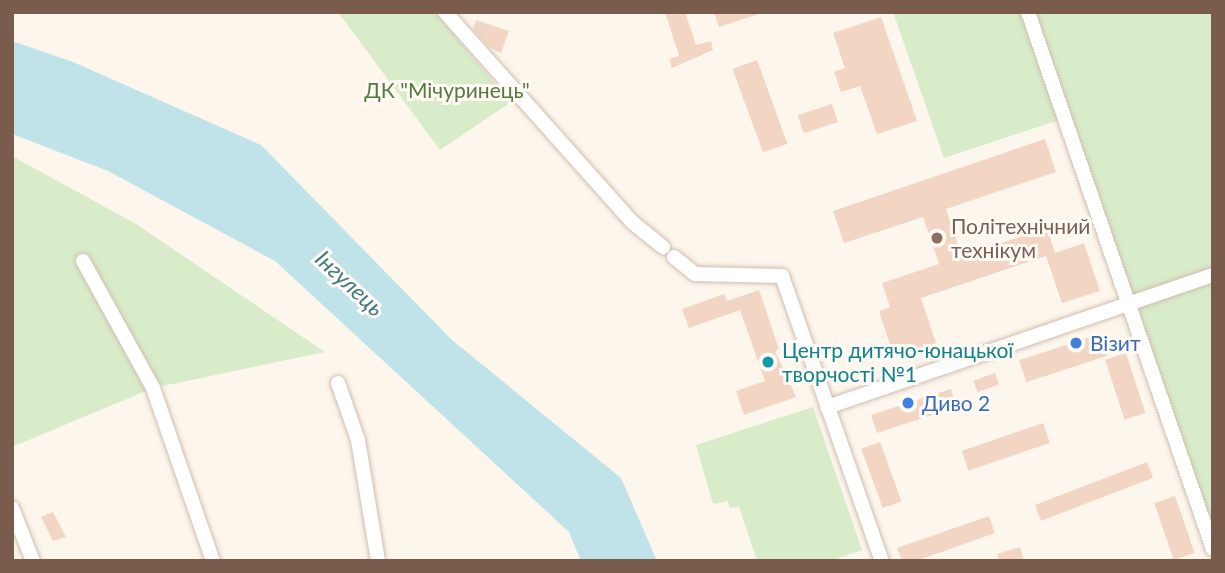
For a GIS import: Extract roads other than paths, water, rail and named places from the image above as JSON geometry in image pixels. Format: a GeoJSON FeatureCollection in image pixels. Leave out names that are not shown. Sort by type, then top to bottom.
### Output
{"type":"FeatureCollection","features":[{"type":"Feature","properties":{"kind":"street"},"geometry":{"type":"LineString","coordinates":[[1028,12],[1213,550]]}},
{"type":"Feature","properties":{"kind":"street"},"geometry":{"type":"LineString","coordinates":[[449,17],[632,222],[695,274],[718,278],[782,276],[882,561]]}},
{"type":"Feature","properties":{"kind":"street"},"geometry":{"type":"LineString","coordinates":[[83,261],[153,388],[213,561]]}},
{"type":"Feature","properties":{"kind":"street"},"geometry":{"type":"LineString","coordinates":[[827,407],[1213,275]]}},
{"type":"Feature","properties":{"kind":"street"},"geometry":{"type":"LineString","coordinates":[[338,383],[358,440],[378,561]]}},
{"type":"Feature","properties":{"kind":"street"},"geometry":{"type":"LineString","coordinates":[[12,508],[33,561]]}},
{"type":"Feature","properties":{"kind":"water","name":"Інгулець"},"geometry":{"type":"Polygon","coordinates":[[[12,41],[73,62],[261,145],[452,340],[621,478],[657,561],[581,561],[569,532],[275,261],[108,171],[12,134],[12,41]]]}},
{"type":"Feature","properties":{"kind":"place","name":"Політехнічний технікум"},"geometry":{"type":"Point","coordinates":[937,238]}},
{"type":"Feature","properties":{"kind":"place","name":"Візит"},"geometry":{"type":"Point","coordinates":[1076,343]}},
{"type":"Feature","properties":{"kind":"place","name":"Центр дитячо-юнацької творчості №1"},"geometry":{"type":"Point","coordinates":[768,362]}},
{"type":"Feature","properties":{"kind":"place","name":"Диво 2"},"geometry":{"type":"Point","coordinates":[908,403]}},
{"type":"Feature","properties":{"kind":"park label","name":"ДК \"Мічуринець\""},"geometry":{"type":"Point","coordinates":[447,90]}}]}
